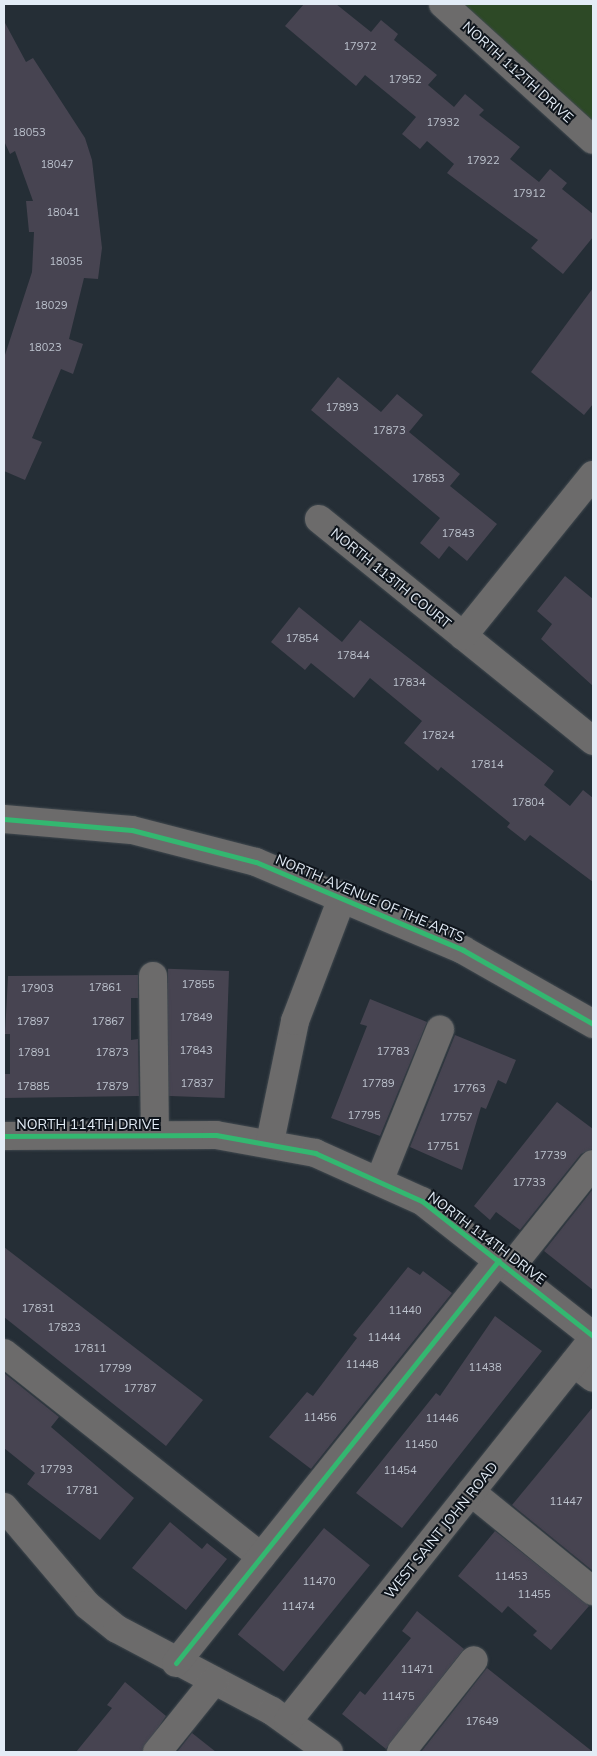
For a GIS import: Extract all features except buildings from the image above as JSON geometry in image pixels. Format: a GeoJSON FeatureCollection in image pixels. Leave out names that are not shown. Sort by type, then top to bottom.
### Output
{"type":"FeatureCollection","features":[{"type":"Feature","properties":{"kind":"street","name":"NORTH 112TH DRIVE"},"geometry":{"type":"LineString","coordinates":[[443,4],[593,140]]}},
{"type":"Feature","properties":{"kind":"street"},"geometry":{"type":"LineString","coordinates":[[463,636],[593,475]]}},
{"type":"Feature","properties":{"kind":"street","name":"NORTH 113TH COURT"},"geometry":{"type":"LineString","coordinates":[[319,519],[593,740]]}},
{"type":"Feature","properties":{"kind":"street","name":"NORTH AVENUE OF THE ARTS"},"geometry":{"type":"LineString","coordinates":[[4,819],[91,824],[174,838],[256,862],[343,895],[497,966],[593,1024]]}},
{"type":"Feature","properties":{"kind":"street"},"geometry":{"type":"LineString","coordinates":[[270,1142],[295,1021],[343,895]]}},
{"type":"Feature","properties":{"kind":"street"},"geometry":{"type":"LineString","coordinates":[[153,976],[155,1135]]}},
{"type":"Feature","properties":{"kind":"street"},"geometry":{"type":"LineString","coordinates":[[380,1179],[440,1030]]}},
{"type":"Feature","properties":{"kind":"street","name":"NORTH 114TH DRIVE"},"geometry":{"type":"LineString","coordinates":[[4,1136],[155,1135],[270,1142],[315,1153],[380,1179],[443,1216],[505,1264],[593,1337]]}},
{"type":"Feature","properties":{"kind":"street"},"geometry":{"type":"LineString","coordinates":[[176,1663],[261,1557],[505,1264],[593,1164]]}},
{"type":"Feature","properties":{"kind":"street","name":"WEST SAINT JOHN ROAD"},"geometry":{"type":"LineString","coordinates":[[288,1721],[471,1492],[584,1371],[593,1337]]}},
{"type":"Feature","properties":{"kind":"street"},"geometry":{"type":"LineString","coordinates":[[4,1353],[261,1557]]}},
{"type":"Feature","properties":{"kind":"street"},"geometry":{"type":"LineString","coordinates":[[471,1492],[593,1591]]}},
{"type":"Feature","properties":{"kind":"street"},"geometry":{"type":"LineString","coordinates":[[4,1508],[87,1605],[176,1663],[288,1721],[329,1752]]}},
{"type":"Feature","properties":{"kind":"street"},"geometry":{"type":"LineString","coordinates":[[401,1752],[474,1660]]}},
{"type":"Feature","properties":{"kind":"street"},"geometry":{"type":"LineString","coordinates":[[157,1752],[214,1681]]}},
{"type":"Feature","properties":{"kind":"green space"},"geometry":{"type":"Polygon","coordinates":[[[443,4],[593,4],[593,140],[443,4]]]}},
{"type":"Feature","properties":{"kind":"cycle path"},"geometry":{"type":"LineString","coordinates":[[4,819],[132,830],[256,862],[463,950],[593,1024]]}},
{"type":"Feature","properties":{"kind":"cycle path"},"geometry":{"type":"LineString","coordinates":[[4,1136],[216,1135],[315,1153],[422,1201],[593,1336]]}},
{"type":"Feature","properties":{"kind":"cycle path"},"geometry":{"type":"LineString","coordinates":[[176,1663],[499,1260]]}}]}
